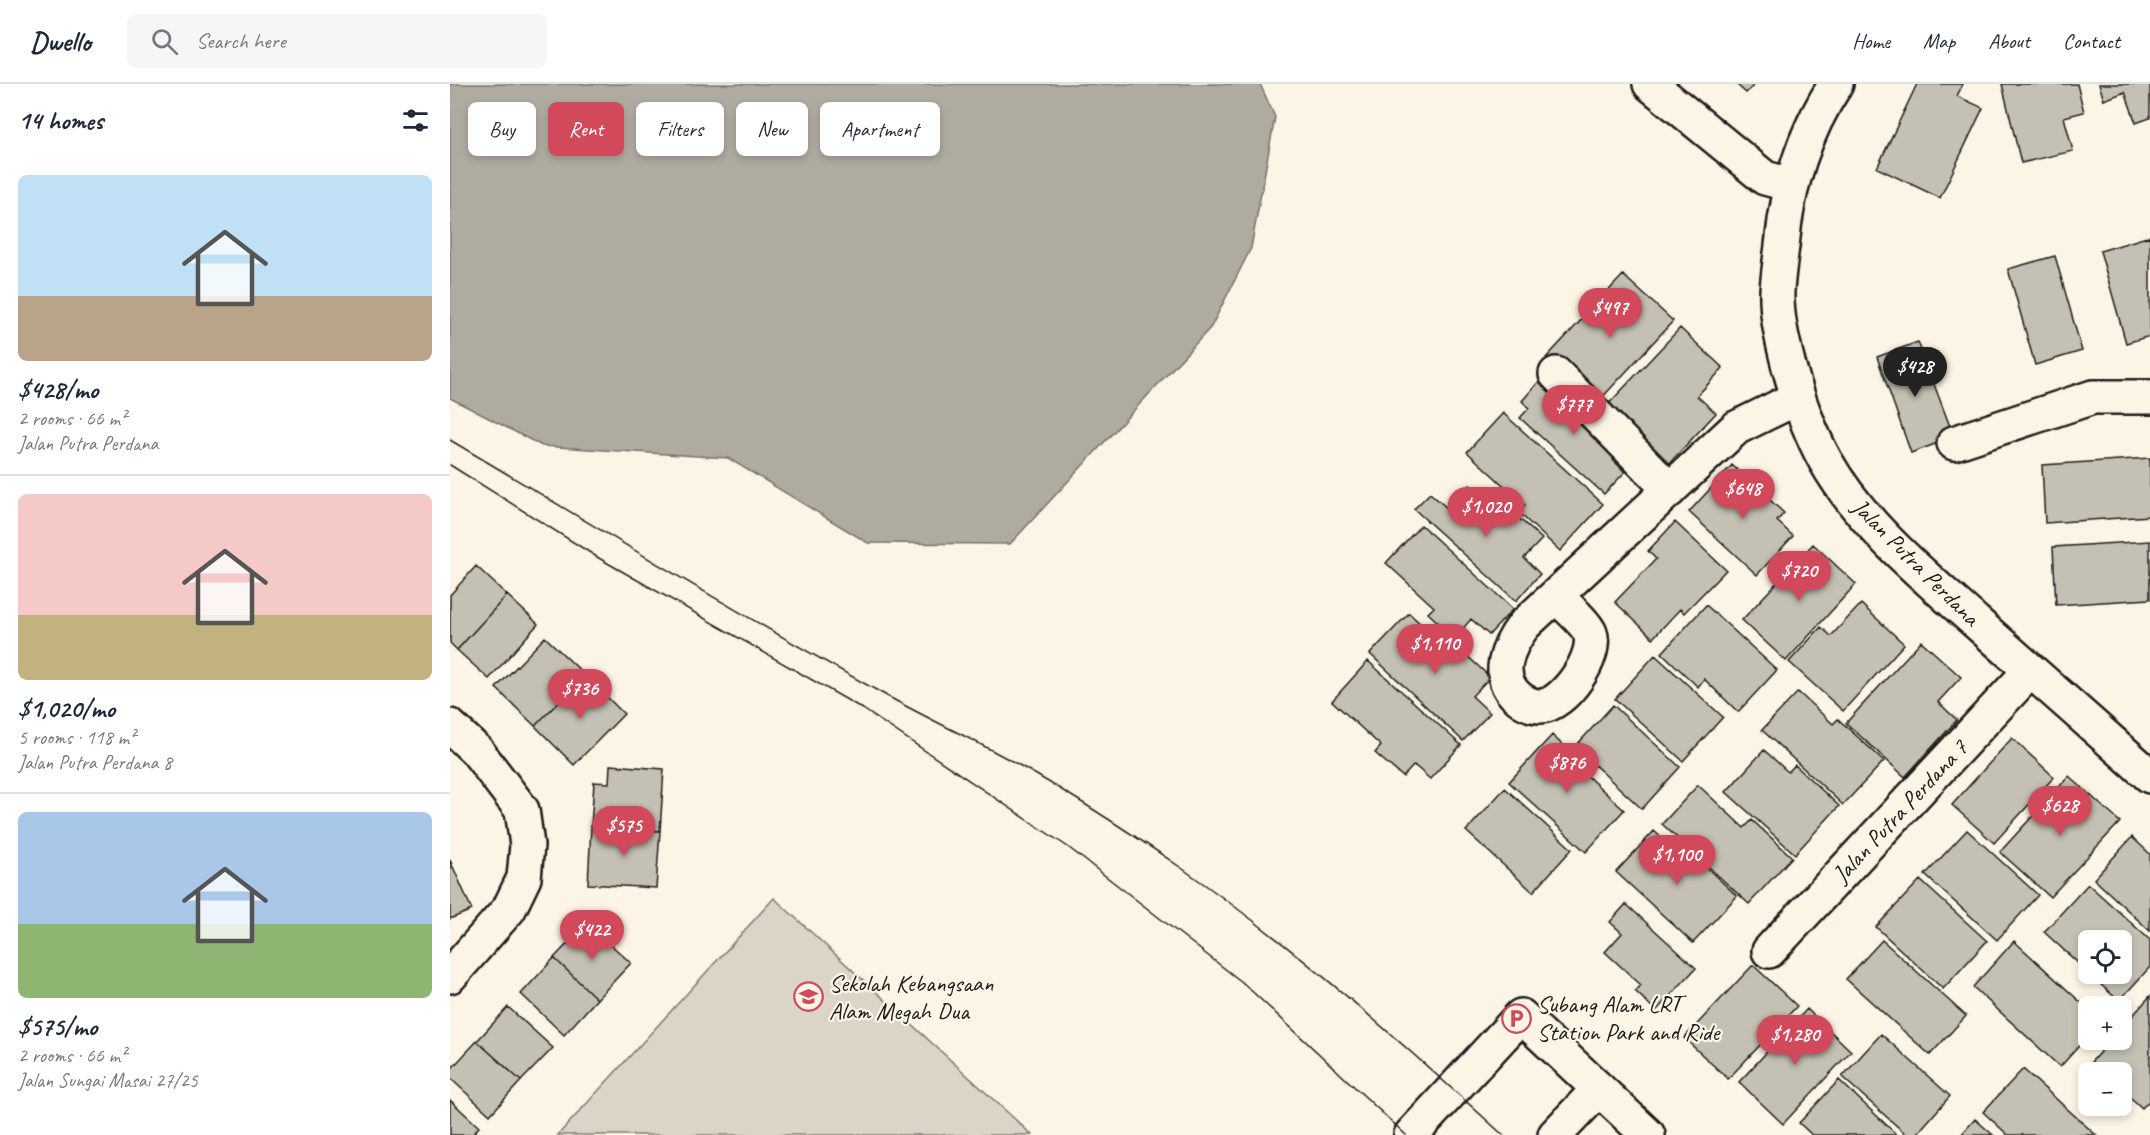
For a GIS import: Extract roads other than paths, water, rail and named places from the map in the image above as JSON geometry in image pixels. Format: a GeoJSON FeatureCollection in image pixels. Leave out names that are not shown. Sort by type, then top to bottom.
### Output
{"type":"FeatureCollection","features":[{"type":"Feature","properties":{"kind":"street"},"geometry":{"type":"LineString","coordinates":[[1650,84],[1765,178],[1791,185]]}},
{"type":"Feature","properties":{"kind":"street","name":"Jalan Putra Perdana"},"geometry":{"type":"LineString","coordinates":[[1836,84],[1803,146],[1791,185],[1777,293],[1782,342],[1797,398],[1825,460],[1848,494],[1881,533],[1923,574],[2150,776]]}},
{"type":"Feature","properties":{"kind":"street"},"geometry":{"type":"LineString","coordinates":[[1556,374],[1670,490]]}},
{"type":"Feature","properties":{"kind":"street"},"geometry":{"type":"LineString","coordinates":[[1954,443],[2092,397],[2150,397]]}},
{"type":"Feature","properties":{"kind":"street"},"geometry":{"type":"LineString","coordinates":[[1556,596],[1737,428],[1797,398]]}},
{"type":"Feature","properties":{"kind":"street","name":"Jalan Putra Perdana 7"},"geometry":{"type":"LineString","coordinates":[[1769,951],[2030,671]]}},
{"type":"Feature","properties":{"kind":"street"},"geometry":{"type":"LineString","coordinates":[[450,726],[477,751],[522,810],[527,845],[524,878],[509,909],[450,976]]}},
{"type":"Feature","properties":{"kind":"street"},"geometry":{"type":"LineString","coordinates":[[1411,1135],[1521,1016],[1648,1135]]}},
{"type":"Feature","properties":{"kind":"street"},"geometry":{"type":"LineString","coordinates":[[1555,1135],[1599,1089]]}},
{"type":"Feature","properties":{"kind":"tram line"},"geometry":{"type":"LineString","coordinates":[[450,440],[716,599],[895,701],[1002,755],[1141,840],[1223,898],[1305,962],[1503,1135]]}},
{"type":"Feature","properties":{"kind":"tram line"},"geometry":{"type":"LineString","coordinates":[[450,465],[597,557],[863,709],[1068,847],[1242,982],[1406,1135]]}},
{"type":"Feature","properties":{"kind":"place","name":"Sekolah Kebangsaan Alam Megah Dua"},"geometry":{"type":"Point","coordinates":[808,997]}},
{"type":"Feature","properties":{"kind":"place","name":"Subang Alam LRT Station Park and Ride"},"geometry":{"type":"Point","coordinates":[1516,1018]}}]}
